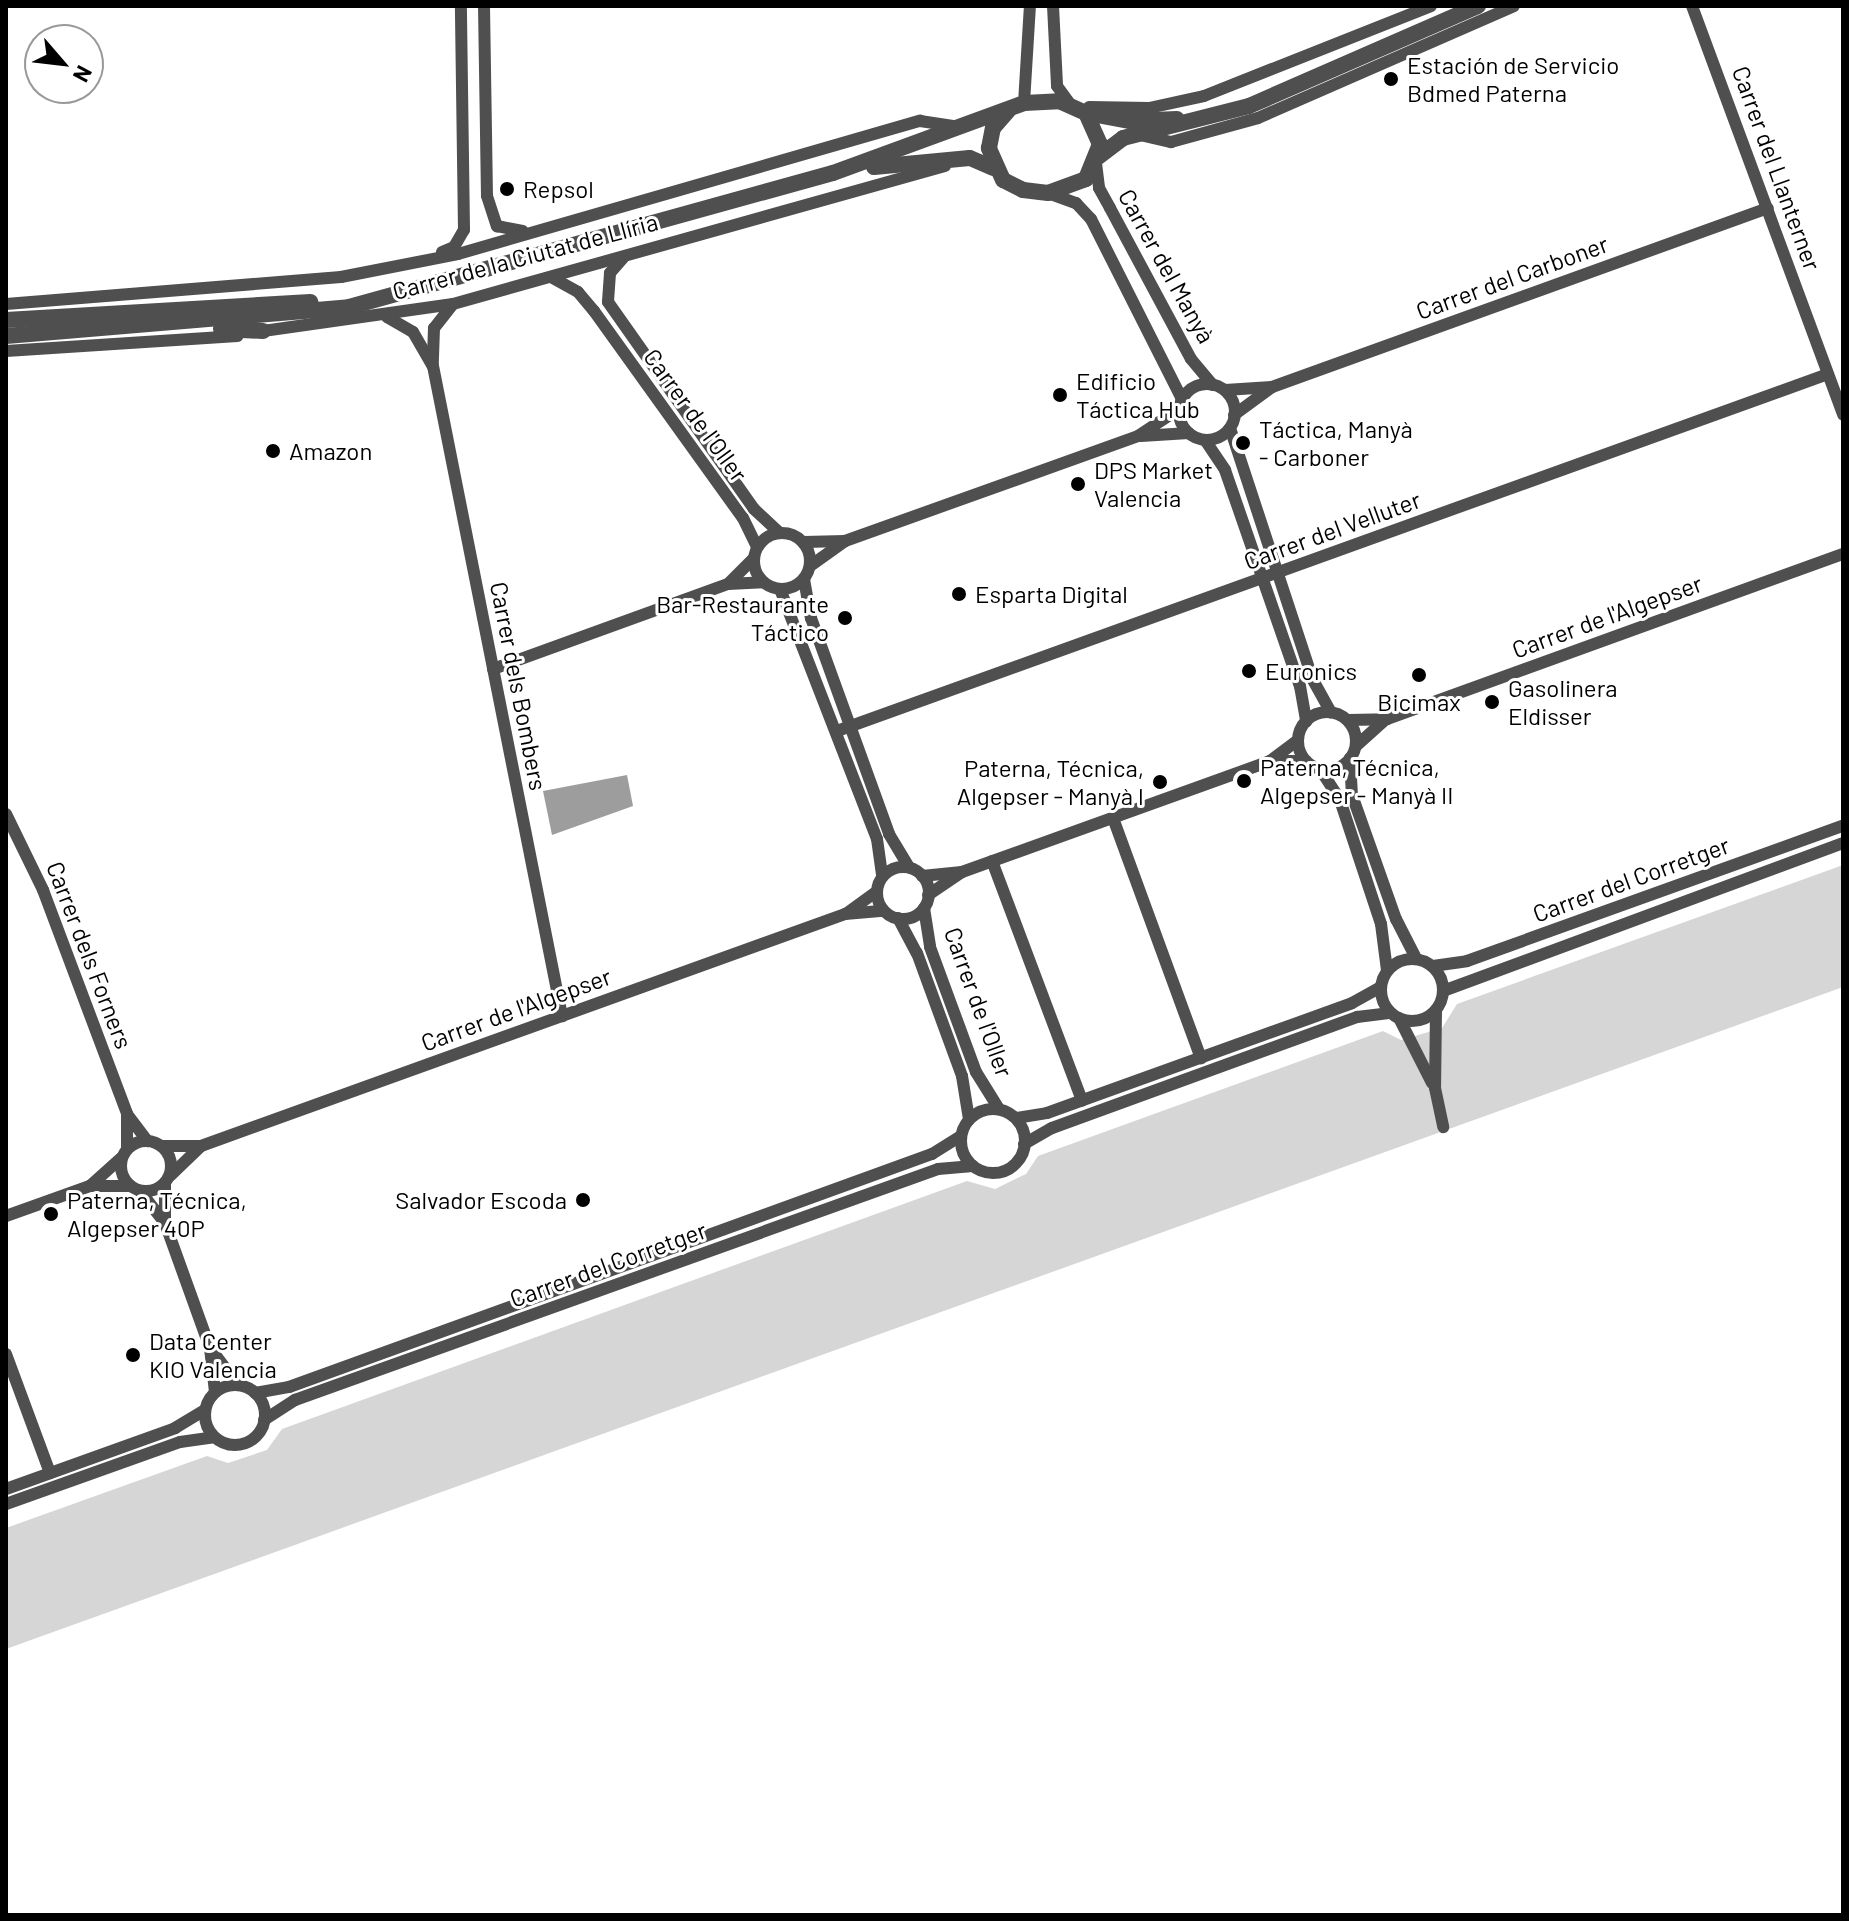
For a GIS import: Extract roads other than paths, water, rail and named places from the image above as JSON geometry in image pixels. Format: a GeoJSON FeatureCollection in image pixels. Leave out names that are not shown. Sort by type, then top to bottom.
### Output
{"type":"FeatureCollection","features":[{"type":"Feature","properties":{"kind":"street"},"geometry":{"type":"LineString","coordinates":[[409,264],[454,247],[460,239],[463,150],[461,6]]}},
{"type":"Feature","properties":{"kind":"street"},"geometry":{"type":"LineString","coordinates":[[484,6],[487,196],[497,226],[510,232],[538,230]]}},
{"type":"Feature","properties":{"kind":"street"},"geometry":{"type":"LineString","coordinates":[[1024,103],[1030,6]]}},
{"type":"Feature","properties":{"kind":"street"},"geometry":{"type":"LineString","coordinates":[[1053,6],[1057,86],[1096,127],[1097,160]]}},
{"type":"Feature","properties":{"kind":"street","name":"Carrer de la Ciutat de Llíria"},"geometry":{"type":"LineString","coordinates":[[6,336],[284,315],[399,294],[833,173],[967,127],[1024,103],[1077,108],[1149,108],[1204,96],[1431,6]]}},
{"type":"Feature","properties":{"kind":"street","name":"Carrer de la Ciutat de Llíria"},"geometry":{"type":"LineString","coordinates":[[833,173],[925,160],[970,158],[1023,190],[1048,193],[1086,179],[1097,160],[1123,138],[1222,115],[1478,6]]}},
{"type":"Feature","properties":{"kind":"street"},"geometry":{"type":"LineString","coordinates":[[1140,135],[1171,142],[1258,118],[1514,6]]}},
{"type":"Feature","properties":{"kind":"street","name":"Carrer del Llanterner"},"geometry":{"type":"LineString","coordinates":[[1692,6],[1702,26],[1843,415]]}},
{"type":"Feature","properties":{"kind":"street","name":"Carrer del Llanterner"},"geometry":{"type":"LineString","coordinates":[[1702,26],[1704,6]]}},
{"type":"Feature","properties":{"kind":"street","name":"Carrer de la Ciutat de Llíria"},"geometry":{"type":"LineString","coordinates":[[1077,108],[1130,121],[1222,115]]}},
{"type":"Feature","properties":{"kind":"street"},"geometry":{"type":"LineString","coordinates":[[996,171],[989,148],[993,128],[1008,111]]}},
{"type":"Feature","properties":{"kind":"street","name":"Carrer de la Ciutat de Llíria"},"geometry":{"type":"LineString","coordinates":[[6,304],[296,284],[409,264],[920,121],[967,127]]}},
{"type":"Feature","properties":{"kind":"street"},"geometry":{"type":"LineString","coordinates":[[463,150],[486,151]]}},
{"type":"Feature","properties":{"kind":"street","name":"Carrer del Manyà"},"geometry":{"type":"LineString","coordinates":[[1097,160],[1105,198],[1191,359],[1219,388]]}},
{"type":"Feature","properties":{"kind":"street","name":"Carrer de la Ciutat de Llíria"},"geometry":{"type":"LineString","coordinates":[[6,351],[263,331],[387,317],[453,304],[958,163],[996,171]]}},
{"type":"Feature","properties":{"kind":"street","name":"Carrer del Manyà"},"geometry":{"type":"LineString","coordinates":[[1048,193],[1076,203],[1091,219],[1180,404]]}},
{"type":"Feature","properties":{"kind":"street","name":"Carrer del Carboner"},"geometry":{"type":"LineString","coordinates":[[1234,415],[1272,387],[1768,208]]}},
{"type":"Feature","properties":{"kind":"street"},"geometry":{"type":"LineString","coordinates":[[594,311],[608,302],[610,273],[625,256]]}},
{"type":"Feature","properties":{"kind":"street","name":"Carrer de l'Oller"},"geometry":{"type":"LineString","coordinates":[[551,277],[578,292],[594,311],[743,518],[755,553]]}},
{"type":"Feature","properties":{"kind":"street","name":"Carrer de la Ciutat de Llíria"},"geometry":{"type":"LineString","coordinates":[[6,320],[399,294]]}},
{"type":"Feature","properties":{"kind":"street","name":"Carrer de l'Oller"},"geometry":{"type":"LineString","coordinates":[[608,302],[754,509],[779,532]]}},
{"type":"Feature","properties":{"kind":"street","name":"Carrer dels Bombers"},"geometry":{"type":"LineString","coordinates":[[453,304],[434,328],[433,366],[562,1016]]}},
{"type":"Feature","properties":{"kind":"street","name":"Carrer dels Bombers"},"geometry":{"type":"LineString","coordinates":[[387,317],[413,332],[433,366]]}},
{"type":"Feature","properties":{"kind":"street"},"geometry":{"type":"LineString","coordinates":[[87,331],[263,331]]}},
{"type":"Feature","properties":{"kind":"street","name":"Carrer del Velluter"},"geometry":{"type":"LineString","coordinates":[[844,729],[1828,374]]}},
{"type":"Feature","properties":{"kind":"street"},"geometry":{"type":"LineString","coordinates":[[1138,436],[1180,404],[1195,387],[1219,388],[1234,415],[1230,428],[1313,680],[1331,712],[1348,720],[1387,719]]}},
{"type":"Feature","properties":{"kind":"street","name":"Carrer del Carboner"},"geometry":{"type":"LineString","coordinates":[[1219,388],[1272,387]]}},
{"type":"Feature","properties":{"kind":"street"},"geometry":{"type":"LineString","coordinates":[[1180,404],[1189,433]]}},
{"type":"Feature","properties":{"kind":"street"},"geometry":{"type":"LineString","coordinates":[[1205,440],[1230,428]]}},
{"type":"Feature","properties":{"kind":"street"},"geometry":{"type":"LineString","coordinates":[[493,669],[728,584],[763,582],[780,589],[844,729],[889,834],[909,867],[922,876],[962,872],[1270,761],[1298,740],[1306,721],[1300,686],[1225,470],[1205,440],[1189,433],[1138,436],[845,541],[810,566],[804,579],[811,618],[844,729],[877,839],[882,876],[877,891],[883,911]]}},
{"type":"Feature","properties":{"kind":"street"},"geometry":{"type":"LineString","coordinates":[[728,584],[755,553],[779,532],[804,542],[845,541]]}},
{"type":"Feature","properties":{"kind":"street"},"geometry":{"type":"LineString","coordinates":[[804,542],[810,566]]}},
{"type":"Feature","properties":{"kind":"street"},"geometry":{"type":"LineString","coordinates":[[755,553],[763,582]]}},
{"type":"Feature","properties":{"kind":"street","name":"Carrer de l'Algepser"},"geometry":{"type":"LineString","coordinates":[[1387,719],[1843,554]]}},
{"type":"Feature","properties":{"kind":"street"},"geometry":{"type":"LineString","coordinates":[[780,589],[804,579]]}},
{"type":"Feature","properties":{"kind":"street"},"geometry":{"type":"LineString","coordinates":[[1306,721],[1331,712]]}},
{"type":"Feature","properties":{"kind":"street"},"geometry":{"type":"LineString","coordinates":[[1320,769],[1336,768],[1350,758],[1356,746],[1387,719]]}},
{"type":"Feature","properties":{"kind":"street"},"geometry":{"type":"LineString","coordinates":[[1348,720],[1356,746]]}},
{"type":"Feature","properties":{"kind":"street"},"geometry":{"type":"LineString","coordinates":[[1298,740],[1306,761]]}},
{"type":"Feature","properties":{"kind":"street"},"geometry":{"type":"LineString","coordinates":[[1350,758],[1352,795],[1396,919],[1416,958],[1433,966],[1443,991],[1436,1010],[1435,1088],[1443,1127]]}},
{"type":"Feature","properties":{"kind":"street"},"geometry":{"type":"LineString","coordinates":[[1016,1118],[1024,1144],[1018,1160],[1005,1170],[988,1172],[973,1166],[963,1152],[961,1136],[969,1119],[999,1109],[1016,1118],[1082,1101],[1352,1003],[1381,987],[1387,970],[1381,924],[1344,814],[1320,769],[1306,761],[1270,761]]}},
{"type":"Feature","properties":{"kind":"street","name":"Carrer dels Forners"},"geometry":{"type":"LineString","coordinates":[[6,814],[43,890],[127,1114],[147,1141]]}},
{"type":"Feature","properties":{"kind":"street"},"geometry":{"type":"LineString","coordinates":[[1113,818],[1201,1058]]}},
{"type":"Feature","properties":{"kind":"street","name":"Carrer del Corretger"},"geometry":{"type":"LineString","coordinates":[[1433,966],[1467,961],[1843,826]]}},
{"type":"Feature","properties":{"kind":"street","name":"Carrer del Corretger"},"geometry":{"type":"LineString","coordinates":[[1443,991],[1843,843]]}},
{"type":"Feature","properties":{"kind":"street"},"geometry":{"type":"LineString","coordinates":[[992,861],[1082,1101]]}},
{"type":"Feature","properties":{"kind":"street"},"geometry":{"type":"LineString","coordinates":[[882,876],[894,868],[909,867]]}},
{"type":"Feature","properties":{"kind":"street"},"geometry":{"type":"LineString","coordinates":[[845,914],[883,911],[898,918],[926,902],[962,872]]}},
{"type":"Feature","properties":{"kind":"street"},"geometry":{"type":"LineString","coordinates":[[922,876],[926,902]]}},
{"type":"Feature","properties":{"kind":"street"},"geometry":{"type":"LineString","coordinates":[[845,914],[877,891]]}},
{"type":"Feature","properties":{"kind":"street","name":"Carrer de l'Oller"},"geometry":{"type":"LineString","coordinates":[[926,902],[930,947],[976,1072],[999,1109]]}},
{"type":"Feature","properties":{"kind":"street","name":"Carrer de l'Algepser"},"geometry":{"type":"LineString","coordinates":[[201,1146],[845,914]]}},
{"type":"Feature","properties":{"kind":"street","name":"Carrer de l'Oller"},"geometry":{"type":"LineString","coordinates":[[898,918],[917,953],[962,1076],[969,1119]]}},
{"type":"Feature","properties":{"kind":"street"},"geometry":{"type":"LineString","coordinates":[[1387,970],[1416,958]]}},
{"type":"Feature","properties":{"kind":"street"},"geometry":{"type":"LineString","coordinates":[[1381,987],[1435,1088]]}},
{"type":"Feature","properties":{"kind":"street"},"geometry":{"type":"LineString","coordinates":[[1024,1144],[1052,1128],[1357,1017],[1395,1016],[1419,1021],[1436,1010]]}},
{"type":"Feature","properties":{"kind":"street","name":"Carrer dels Forners"},"geometry":{"type":"LineString","coordinates":[[124,1154],[127,1114]]}},
{"type":"Feature","properties":{"kind":"street","name":"Carrer del Corretger"},"geometry":{"type":"LineString","coordinates":[[255,1393],[289,1387],[918,1160],[961,1136]]}},
{"type":"Feature","properties":{"kind":"street"},"geometry":{"type":"LineString","coordinates":[[90,1186],[124,1154],[147,1141],[162,1146],[201,1146]]}},
{"type":"Feature","properties":{"kind":"street"},"geometry":{"type":"LineString","coordinates":[[162,1146],[169,1154],[165,1223]]}},
{"type":"Feature","properties":{"kind":"street"},"geometry":{"type":"LineString","coordinates":[[6,1216],[90,1186],[135,1189],[168,1179],[201,1146]]}},
{"type":"Feature","properties":{"kind":"street"},"geometry":{"type":"LineString","coordinates":[[6,1489],[175,1428],[205,1410],[215,1392],[210,1348],[165,1223],[121,1174],[124,1154]]}},
{"type":"Feature","properties":{"kind":"street","name":"Carrer del Corretger"},"geometry":{"type":"LineString","coordinates":[[264,1420],[295,1400],[938,1169],[973,1166]]}},
{"type":"Feature","properties":{"kind":"street"},"geometry":{"type":"LineString","coordinates":[[6,1504],[180,1442],[214,1437],[239,1445],[256,1436],[264,1420],[255,1393],[238,1385],[210,1348]]}},
{"type":"Feature","properties":{"kind":"street"},"geometry":{"type":"LineString","coordinates":[[6,1354],[50,1473]]}},
{"type":"Feature","properties":{"kind":"street"},"geometry":{"type":"LineString","coordinates":[[215,1392],[238,1385]]}},
{"type":"Feature","properties":{"kind":"street"},"geometry":{"type":"LineString","coordinates":[[205,1410],[214,1437]]}},
{"type":"Feature","properties":{"kind":"place","name":"Estación de Servicio Bdmed Paterna"},"geometry":{"type":"Point","coordinates":[1391,79]}},
{"type":"Feature","properties":{"kind":"place","name":"Repsol"},"geometry":{"type":"Point","coordinates":[507,189]}},
{"type":"Feature","properties":{"kind":"place","name":"Edificio Táctica Hub"},"geometry":{"type":"Point","coordinates":[1060,395]}},
{"type":"Feature","properties":{"kind":"place","name":"Táctica, Manyà - Carboner"},"geometry":{"type":"Point","coordinates":[1243,443]}},
{"type":"Feature","properties":{"kind":"place","name":"Amazon"},"geometry":{"type":"Point","coordinates":[273,451]}},
{"type":"Feature","properties":{"kind":"place","name":"DPS Market Valencia"},"geometry":{"type":"Point","coordinates":[1078,484]}},
{"type":"Feature","properties":{"kind":"place","name":"Esparta Digital"},"geometry":{"type":"Point","coordinates":[959,594]}},
{"type":"Feature","properties":{"kind":"place","name":"Bar-Restaurante Táctico"},"geometry":{"type":"Point","coordinates":[845,618]}},
{"type":"Feature","properties":{"kind":"place","name":"Euronics"},"geometry":{"type":"Point","coordinates":[1249,671]}},
{"type":"Feature","properties":{"kind":"place","name":"Bicimax"},"geometry":{"type":"Point","coordinates":[1419,675]}},
{"type":"Feature","properties":{"kind":"place","name":"Gasolinera Eldisser"},"geometry":{"type":"Point","coordinates":[1492,702]}},
{"type":"Feature","properties":{"kind":"place","name":"Paterna, Técnica, Algepser - Manyà II"},"geometry":{"type":"Point","coordinates":[1244,781]}},
{"type":"Feature","properties":{"kind":"place","name":"Paterna, Técnica, Algepser - Manyà I"},"geometry":{"type":"Point","coordinates":[1160,782]}},
{"type":"Feature","properties":{"kind":"place","name":"Salvador Escoda"},"geometry":{"type":"Point","coordinates":[583,1200]}},
{"type":"Feature","properties":{"kind":"place","name":"Paterna, Técnica, Algepser 40P"},"geometry":{"type":"Point","coordinates":[51,1214]}},
{"type":"Feature","properties":{"kind":"place","name":"Data Center KIO Valencia"},"geometry":{"type":"Point","coordinates":[133,1355]}}]}
